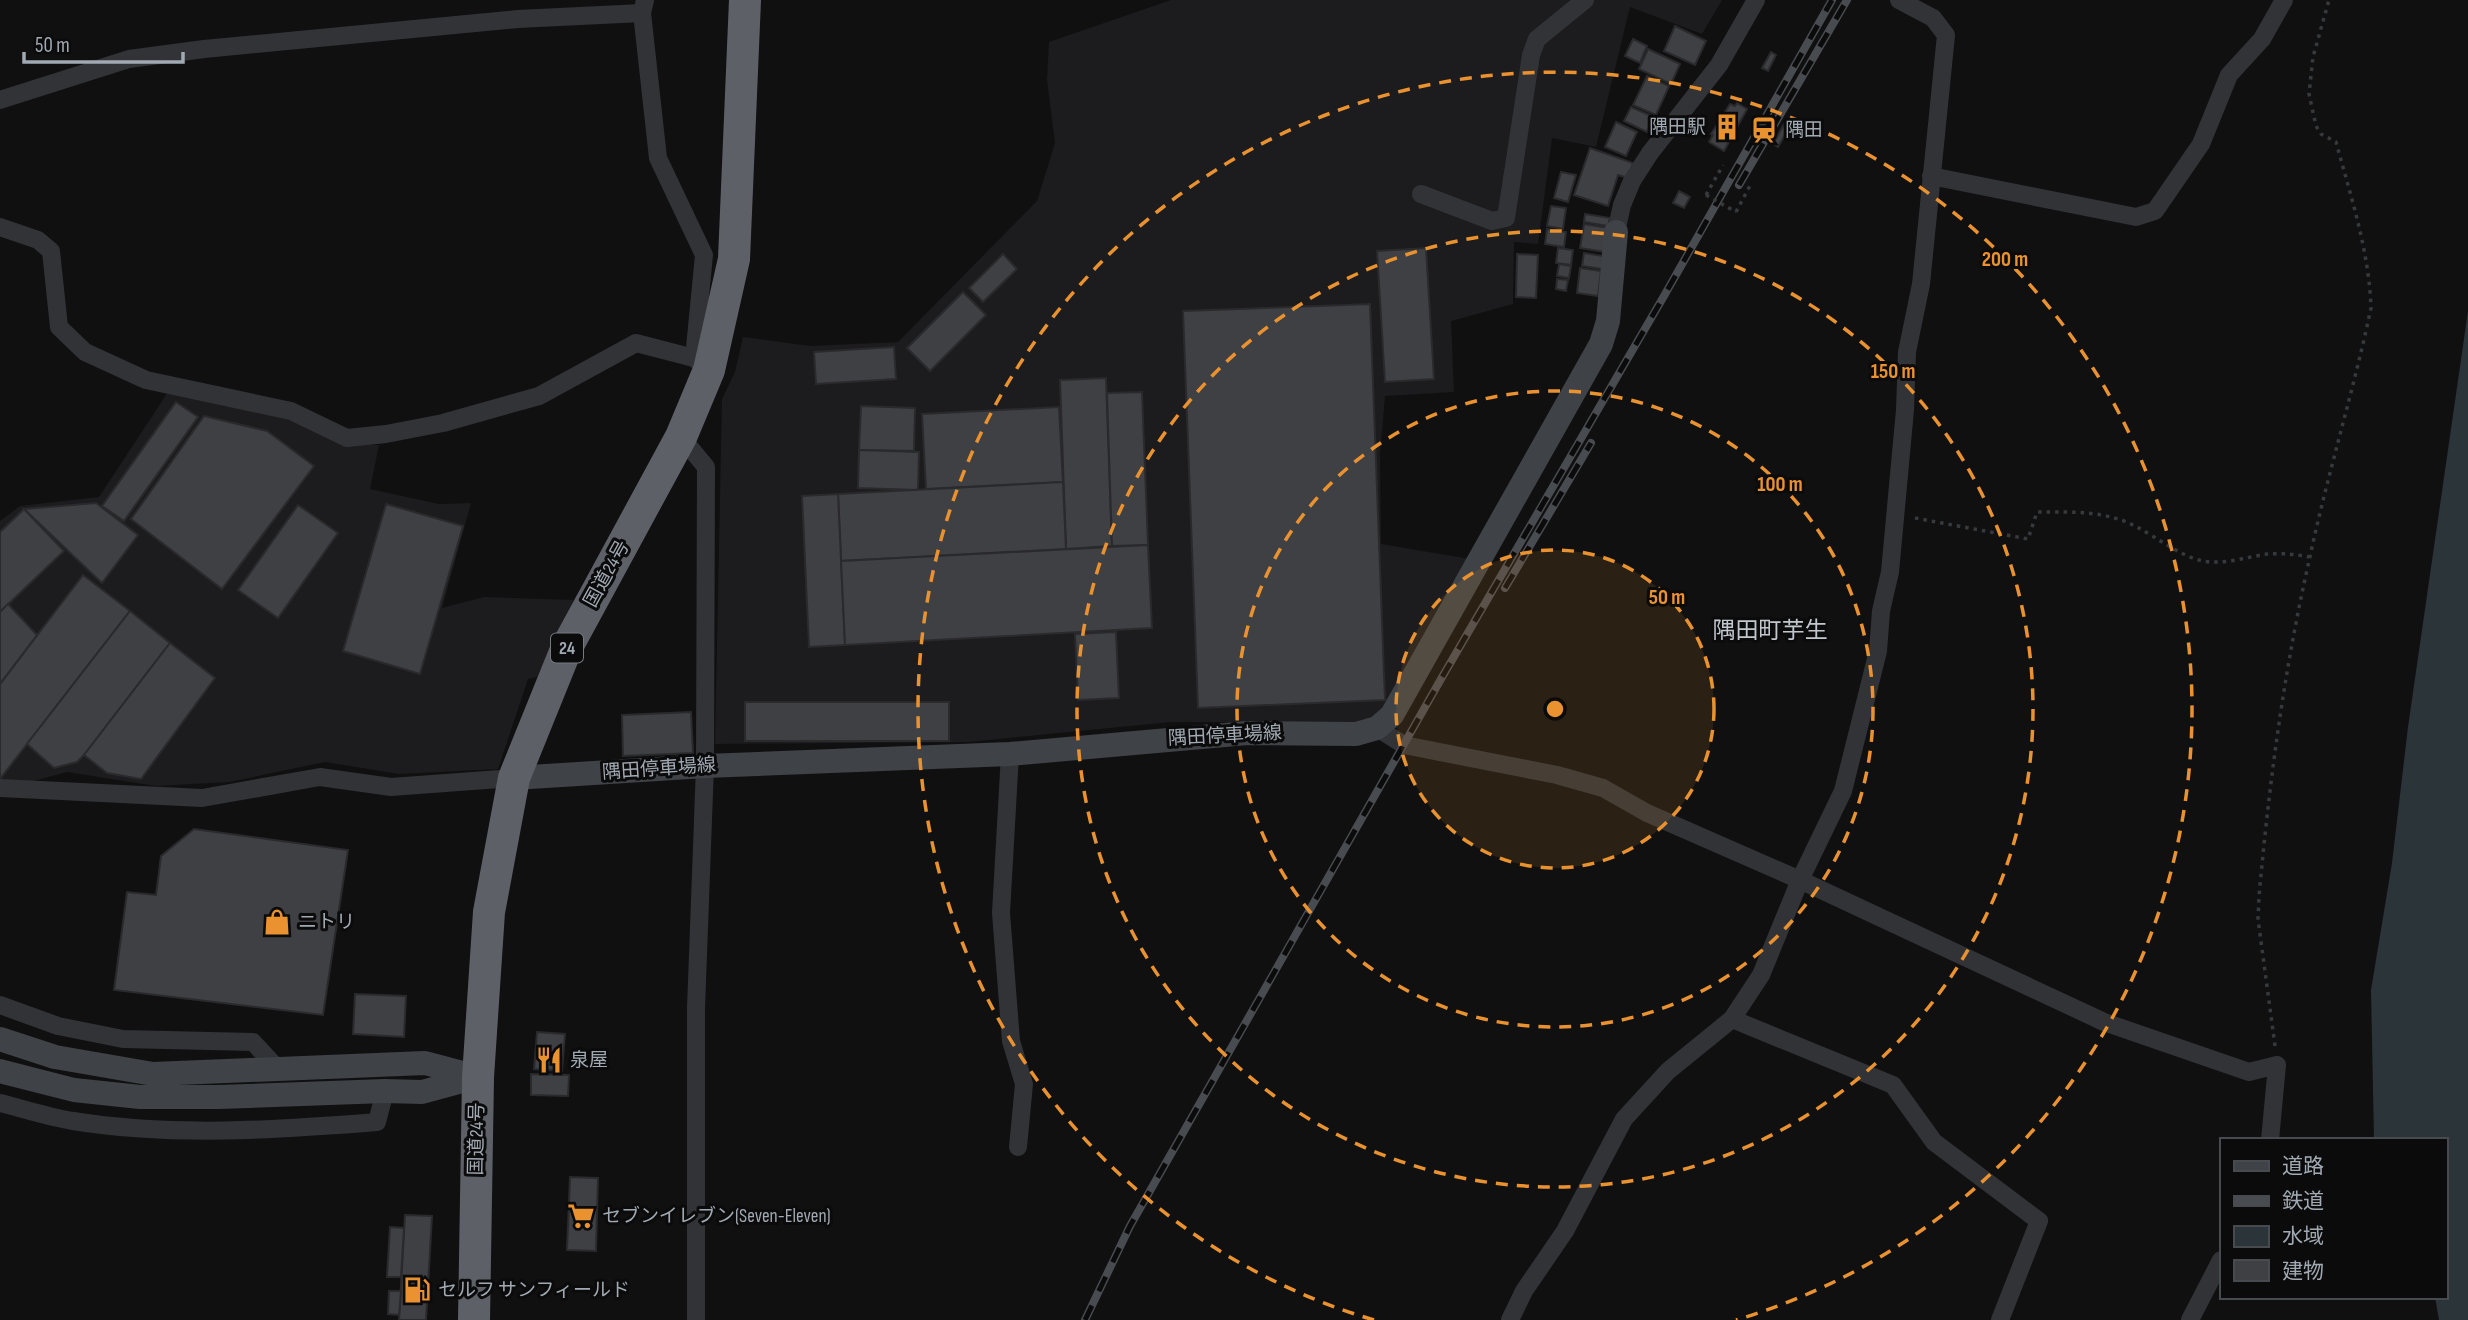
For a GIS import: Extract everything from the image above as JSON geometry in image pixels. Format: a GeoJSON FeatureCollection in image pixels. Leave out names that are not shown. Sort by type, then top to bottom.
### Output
{"type":"FeatureCollection","features":[{"type":"Feature","properties":{"kind":"highway","name":"国道24号"},"geometry":{"type":"LineString","coordinates":[[474,1320],[478,1077],[489,912],[514,778],[567,647],[681,437],[734,259],[745,0]]}},
{"type":"Feature","properties":{"kind":"main road"},"geometry":{"type":"LineString","coordinates":[[1377,728],[1392,715],[1413,679],[1601,344],[1608,321],[1616,232]]}},
{"type":"Feature","properties":{"kind":"main road","name":"隅田停車場線"},"geometry":{"type":"LineString","coordinates":[[514,778],[705,766],[1010,754],[1247,733],[1356,734],[1377,728]]}},
{"type":"Feature","properties":{"kind":"main road"},"geometry":{"type":"LineString","coordinates":[[0,1040],[55,1057],[153,1074],[425,1063],[478,1077]]}},
{"type":"Feature","properties":{"kind":"main road"},"geometry":{"type":"LineString","coordinates":[[0,1071],[74,1090],[140,1097],[422,1092],[478,1077]]}},
{"type":"Feature","properties":{"kind":"street"},"geometry":{"type":"LineString","coordinates":[[1421,194],[1492,221],[1506,218],[1531,55],[1537,40],[1586,0]]}},
{"type":"Feature","properties":{"kind":"street"},"geometry":{"type":"LineString","coordinates":[[1616,232],[1622,205],[1632,181],[1650,153],[1719,65],[1756,0]]}},
{"type":"Feature","properties":{"kind":"street"},"geometry":{"type":"LineString","coordinates":[[1510,1320],[1524,1291],[1565,1231],[1624,1119],[1668,1071],[1732,1019],[1761,975],[1800,880],[1843,791],[1878,651],[1881,611],[1890,572],[1905,410],[1907,352],[1921,284],[1946,34],[1933,18],[1899,0]]}},
{"type":"Feature","properties":{"kind":"street"},"geometry":{"type":"LineString","coordinates":[[1931,176],[2136,217],[2155,211],[2202,144],[2229,75],[2262,38],[2284,0]]}},
{"type":"Feature","properties":{"kind":"street"},"geometry":{"type":"LineString","coordinates":[[0,100],[129,60],[204,49],[643,6],[658,158],[704,255],[702,364],[636,342],[539,396],[443,423],[347,438],[291,411],[146,380],[85,352],[59,327],[51,251],[38,240],[0,227]]}},
{"type":"Feature","properties":{"kind":"street"},"geometry":{"type":"LineString","coordinates":[[681,437],[706,467],[705,766],[696,1008],[696,1320]]}},
{"type":"Feature","properties":{"kind":"street"},"geometry":{"type":"LineString","coordinates":[[1377,728],[1404,745],[1557,775],[1603,788],[1647,813],[1800,880],[2104,1023],[2249,1072],[2277,1065],[2270,1138]]}},
{"type":"Feature","properties":{"kind":"street"},"geometry":{"type":"LineString","coordinates":[[1010,754],[1001,913],[1011,1041],[1024,1084],[1018,1147]]}},
{"type":"Feature","properties":{"kind":"street"},"geometry":{"type":"LineString","coordinates":[[0,788],[202,798],[320,776],[391,787],[514,778]]}},
{"type":"Feature","properties":{"kind":"street"},"geometry":{"type":"LineString","coordinates":[[0,1005],[58,1026],[123,1039],[253,1042],[279,1070]]}},
{"type":"Feature","properties":{"kind":"street"},"geometry":{"type":"LineString","coordinates":[[1732,1019],[1893,1085],[1934,1142],[2039,1222],[2000,1320]]}},
{"type":"Feature","properties":{"kind":"street"},"geometry":{"type":"LineString","coordinates":[[0,1104],[71,1121],[155,1130],[297,1128],[377,1122],[385,1091]]}},
{"type":"Feature","properties":{"kind":"street"},"geometry":{"type":"LineString","coordinates":[[2190,1320],[2220,1262]]}},
{"type":"Feature","properties":{"kind":"path"},"geometry":{"type":"LineString","coordinates":[[2277,1065],[2259,919],[2259,897],[2289,651],[2309,557],[2371,308],[2364,243],[2336,142],[2321,134],[2316,125],[2309,94],[2312,57],[2329,0]]}},
{"type":"Feature","properties":{"kind":"path"},"geometry":{"type":"LineString","coordinates":[[1723,165],[1706,195],[1736,212],[1752,182]]}},
{"type":"Feature","properties":{"kind":"path"},"geometry":{"type":"LineString","coordinates":[[1895,515],[2028,539],[2037,512],[2088,512],[2134,525],[2201,561],[2290,554],[2309,557]]}},
{"type":"Feature","properties":{"kind":"shaded area"},"geometry":{"type":"Polygon","coordinates":[[[1171,0],[1722,0],[1702,34],[1630,7],[1596,147],[1552,138],[1538,244],[1514,242],[1513,304],[1451,321],[1454,392],[1385,396],[1380,454],[1381,544],[1470,559],[1384,714],[1371,722],[1171,722],[968,742],[715,744],[722,399],[735,372],[743,337],[810,346],[898,342],[1037,201],[1055,143],[1047,80],[1049,42],[1171,0]]]}},
{"type":"Feature","properties":{"kind":"shaded area"},"geometry":{"type":"Polygon","coordinates":[[[168,392],[296,421],[346,444],[379,445],[370,489],[439,504],[471,503],[442,608],[484,597],[574,600],[537,677],[528,679],[498,769],[399,774],[325,762],[229,782],[156,786],[67,772],[0,790],[0,521],[20,506],[99,497],[168,392]]]}},
{"type":"Feature","properties":{"kind":"water"},"geometry":{"type":"Polygon","coordinates":[[[2468,311],[2468,1320],[2439,1320],[2435,1299],[2447,1299],[2447,1138],[2374,1138],[2371,990],[2392,863],[2408,727],[2468,311]]]}},
{"type":"Feature","properties":{"kind":"building"},"geometry":{"type":"Polygon","coordinates":[[[1675,26],[1706,41],[1695,65],[1664,51],[1675,26]]]}},
{"type":"Feature","properties":{"kind":"building"},"geometry":{"type":"Polygon","coordinates":[[[1633,39],[1647,46],[1640,63],[1625,56],[1633,39]]]}},
{"type":"Feature","properties":{"kind":"building"},"geometry":{"type":"Polygon","coordinates":[[[1648,49],[1680,64],[1671,84],[1639,69],[1648,49]]]}},
{"type":"Feature","properties":{"kind":"building"},"geometry":{"type":"Polygon","coordinates":[[[1771,52],[1776,55],[1768,71],[1762,68],[1771,52]]]}},
{"type":"Feature","properties":{"kind":"building"},"geometry":{"type":"Polygon","coordinates":[[[1647,76],[1669,86],[1656,115],[1633,105],[1647,76]]]}},
{"type":"Feature","properties":{"kind":"building","name":"隅田駅"},"geometry":{"type":"Polygon","coordinates":[[[1737,103],[1747,109],[1724,151],[1709,142],[1713,135],[1711,134],[1730,104],[1735,106],[1737,103]]]}},
{"type":"Feature","properties":{"kind":"building"},"geometry":{"type":"Polygon","coordinates":[[[1631,107],[1654,117],[1647,132],[1624,121],[1631,107]]]}},
{"type":"Feature","properties":{"kind":"building"},"geometry":{"type":"Polygon","coordinates":[[[1616,122],[1637,132],[1626,156],[1605,147],[1616,122]]]}},
{"type":"Feature","properties":{"kind":"building"},"geometry":{"type":"Polygon","coordinates":[[[1784,124],[1789,128],[1778,147],[1773,144],[1784,124]]]}},
{"type":"Feature","properties":{"kind":"building"},"geometry":{"type":"Polygon","coordinates":[[[1590,148],[1633,163],[1628,178],[1618,175],[1608,206],[1574,195],[1590,148]]]}},
{"type":"Feature","properties":{"kind":"building"},"geometry":{"type":"Polygon","coordinates":[[[1561,172],[1576,175],[1568,202],[1554,198],[1561,172]]]}},
{"type":"Feature","properties":{"kind":"building"},"geometry":{"type":"Polygon","coordinates":[[[1679,191],[1690,197],[1684,208],[1673,203],[1679,191]]]}},
{"type":"Feature","properties":{"kind":"building"},"geometry":{"type":"Polygon","coordinates":[[[1551,206],[1566,208],[1563,229],[1547,226],[1551,206]]]}},
{"type":"Feature","properties":{"kind":"building"},"geometry":{"type":"Polygon","coordinates":[[[1585,214],[1610,218],[1608,226],[1584,222],[1585,214]]]}},
{"type":"Feature","properties":{"kind":"building"},"geometry":{"type":"Polygon","coordinates":[[[1584,224],[1609,228],[1605,252],[1580,248],[1584,224]]]}},
{"type":"Feature","properties":{"kind":"building"},"geometry":{"type":"Polygon","coordinates":[[[1547,229],[1566,232],[1564,247],[1545,244],[1547,229]]]}},
{"type":"Feature","properties":{"kind":"building"},"geometry":{"type":"Polygon","coordinates":[[[1426,248],[1434,379],[1385,382],[1377,251],[1426,248]]]}},
{"type":"Feature","properties":{"kind":"building"},"geometry":{"type":"Polygon","coordinates":[[[1558,248],[1573,250],[1571,265],[1556,263],[1558,248]]]}},
{"type":"Feature","properties":{"kind":"building"},"geometry":{"type":"Polygon","coordinates":[[[1584,253],[1603,256],[1602,269],[1582,266],[1584,253]]]}},
{"type":"Feature","properties":{"kind":"building"},"geometry":{"type":"Polygon","coordinates":[[[1003,254],[1017,269],[983,302],[969,288],[1003,254]]]}},
{"type":"Feature","properties":{"kind":"building"},"geometry":{"type":"Polygon","coordinates":[[[1517,254],[1538,255],[1536,298],[1516,297],[1517,254]]]}},
{"type":"Feature","properties":{"kind":"building"},"geometry":{"type":"Polygon","coordinates":[[[1559,264],[1571,266],[1569,278],[1557,276],[1559,264]]]}},
{"type":"Feature","properties":{"kind":"building"},"geometry":{"type":"Polygon","coordinates":[[[1580,268],[1601,271],[1598,296],[1577,293],[1580,268]]]}},
{"type":"Feature","properties":{"kind":"building"},"geometry":{"type":"Polygon","coordinates":[[[1557,279],[1568,280],[1566,291],[1556,289],[1557,279]]]}},
{"type":"Feature","properties":{"kind":"building"},"geometry":{"type":"Polygon","coordinates":[[[963,292],[986,315],[930,371],[907,348],[963,292]]]}},
{"type":"Feature","properties":{"kind":"building"},"geometry":{"type":"Polygon","coordinates":[[[1370,304],[1385,700],[1198,708],[1183,311],[1370,304]]]}},
{"type":"Feature","properties":{"kind":"building"},"geometry":{"type":"Polygon","coordinates":[[[894,347],[896,379],[816,384],[814,352],[894,347]]]}},
{"type":"Feature","properties":{"kind":"building"},"geometry":{"type":"Polygon","coordinates":[[[1106,378],[1112,546],[1066,549],[1060,380],[1106,378]]]}},
{"type":"Feature","properties":{"kind":"building"},"geometry":{"type":"Polygon","coordinates":[[[1142,392],[1148,545],[1112,546],[1107,393],[1142,392]]]}},
{"type":"Feature","properties":{"kind":"building"},"geometry":{"type":"Polygon","coordinates":[[[176,402],[198,417],[124,521],[102,506],[176,402]]]}},
{"type":"Feature","properties":{"kind":"building"},"geometry":{"type":"Polygon","coordinates":[[[861,406],[915,408],[914,451],[859,450],[861,406]]]}},
{"type":"Feature","properties":{"kind":"building"},"geometry":{"type":"Polygon","coordinates":[[[1059,407],[1063,482],[926,489],[922,414],[1059,407]]]}},
{"type":"Feature","properties":{"kind":"building"},"geometry":{"type":"Polygon","coordinates":[[[204,416],[267,431],[314,466],[222,589],[131,519],[204,416]]]}},
{"type":"Feature","properties":{"kind":"building"},"geometry":{"type":"Polygon","coordinates":[[[859,450],[919,452],[918,490],[858,488],[859,450]]]}},
{"type":"Feature","properties":{"kind":"building"},"geometry":{"type":"Polygon","coordinates":[[[1063,482],[1066,549],[841,561],[838,494],[1063,482]]]}},
{"type":"Feature","properties":{"kind":"building"},"geometry":{"type":"Polygon","coordinates":[[[838,494],[845,645],[809,647],[802,496],[838,494]]]}},
{"type":"Feature","properties":{"kind":"building"},"geometry":{"type":"Polygon","coordinates":[[[96,503],[138,535],[102,583],[24,509],[96,503]]]}},
{"type":"Feature","properties":{"kind":"building"},"geometry":{"type":"Polygon","coordinates":[[[386,504],[463,526],[420,674],[343,651],[386,504]]]}},
{"type":"Feature","properties":{"kind":"building"},"geometry":{"type":"Polygon","coordinates":[[[298,505],[338,533],[278,618],[238,590],[298,505]]]}},
{"type":"Feature","properties":{"kind":"building"},"geometry":{"type":"Polygon","coordinates":[[[24,509],[64,551],[0,612],[0,532],[24,509]]]}},
{"type":"Feature","properties":{"kind":"building"},"geometry":{"type":"Polygon","coordinates":[[[1148,545],[1152,628],[845,645],[841,561],[1148,545]]]}},
{"type":"Feature","properties":{"kind":"building"},"geometry":{"type":"Polygon","coordinates":[[[83,575],[130,611],[0,779],[0,684],[83,575]]]}},
{"type":"Feature","properties":{"kind":"building"},"geometry":{"type":"Polygon","coordinates":[[[8,604],[37,635],[0,684],[0,612],[8,604]]]}},
{"type":"Feature","properties":{"kind":"building"},"geometry":{"type":"Polygon","coordinates":[[[130,611],[170,643],[84,755],[77,762],[54,768],[27,744],[130,611]]]}},
{"type":"Feature","properties":{"kind":"building"},"geometry":{"type":"Polygon","coordinates":[[[1116,632],[1119,698],[1078,700],[1075,634],[1116,632]]]}},
{"type":"Feature","properties":{"kind":"building"},"geometry":{"type":"Polygon","coordinates":[[[170,643],[215,678],[141,779],[107,773],[84,755],[170,643]]]}},
{"type":"Feature","properties":{"kind":"building"},"geometry":{"type":"Polygon","coordinates":[[[745,702],[949,702],[949,741],[745,741],[745,702]]]}},
{"type":"Feature","properties":{"kind":"building"},"geometry":{"type":"Polygon","coordinates":[[[691,712],[693,753],[623,756],[622,715],[691,712]]]}},
{"type":"Feature","properties":{"kind":"building"},"geometry":{"type":"Polygon","coordinates":[[[194,829],[348,850],[323,1015],[114,990],[127,892],[156,895],[161,856],[194,829]]]}},
{"type":"Feature","properties":{"kind":"building"},"geometry":{"type":"Polygon","coordinates":[[[355,994],[406,996],[404,1037],[353,1034],[355,994]]]}},
{"type":"Feature","properties":{"kind":"building"},"geometry":{"type":"Polygon","coordinates":[[[537,1032],[565,1034],[562,1071],[534,1069],[537,1032]]]}},
{"type":"Feature","properties":{"kind":"building"},"geometry":{"type":"Polygon","coordinates":[[[531,1074],[569,1075],[568,1096],[531,1095],[531,1074]]]}},
{"type":"Feature","properties":{"kind":"building"},"geometry":{"type":"Polygon","coordinates":[[[570,1177],[598,1178],[596,1251],[567,1250],[570,1177]]]}},
{"type":"Feature","properties":{"kind":"building"},"geometry":{"type":"Polygon","coordinates":[[[405,1215],[432,1216],[426,1320],[399,1320],[405,1215]]]}},
{"type":"Feature","properties":{"kind":"building"},"geometry":{"type":"Polygon","coordinates":[[[390,1227],[404,1228],[401,1277],[387,1277],[390,1227]]]}},
{"type":"Feature","properties":{"kind":"building"},"geometry":{"type":"Polygon","coordinates":[[[389,1291],[401,1291],[399,1315],[388,1314],[389,1291]]]}},
{"type":"Feature","properties":{"kind":"railway"},"geometry":{"type":"LineString","coordinates":[[1085,1320],[1130,1226],[1832,0]]}},
{"type":"Feature","properties":{"kind":"railway"},"geometry":{"type":"LineString","coordinates":[[1739,185],[1847,0]]}},
{"type":"Feature","properties":{"kind":"railway"},"geometry":{"type":"LineString","coordinates":[[1505,588],[1591,443]]}},
{"type":"Feature","properties":{"kind":"place","name":"隅田駅"},"geometry":{"type":"Point","coordinates":[1727,127]}},
{"type":"Feature","properties":{"kind":"place","name":"隅田"},"geometry":{"type":"Point","coordinates":[1764,130]}},
{"type":"Feature","properties":{"kind":"place","name":"ニトリ"},"geometry":{"type":"Point","coordinates":[277,922]}},
{"type":"Feature","properties":{"kind":"place","name":"泉屋"},"geometry":{"type":"Point","coordinates":[549,1060]}},
{"type":"Feature","properties":{"kind":"place","name":"セブンイレブン(Seven-Eleven)"},"geometry":{"type":"Point","coordinates":[581,1216]}},
{"type":"Feature","properties":{"kind":"place","name":"セルフ サンフィールド"},"geometry":{"type":"Point","coordinates":[417,1290]}},
{"type":"Feature","properties":{"kind":"district","name":"隅田町芋生"},"geometry":{"type":"Point","coordinates":[1770,631]}}]}
